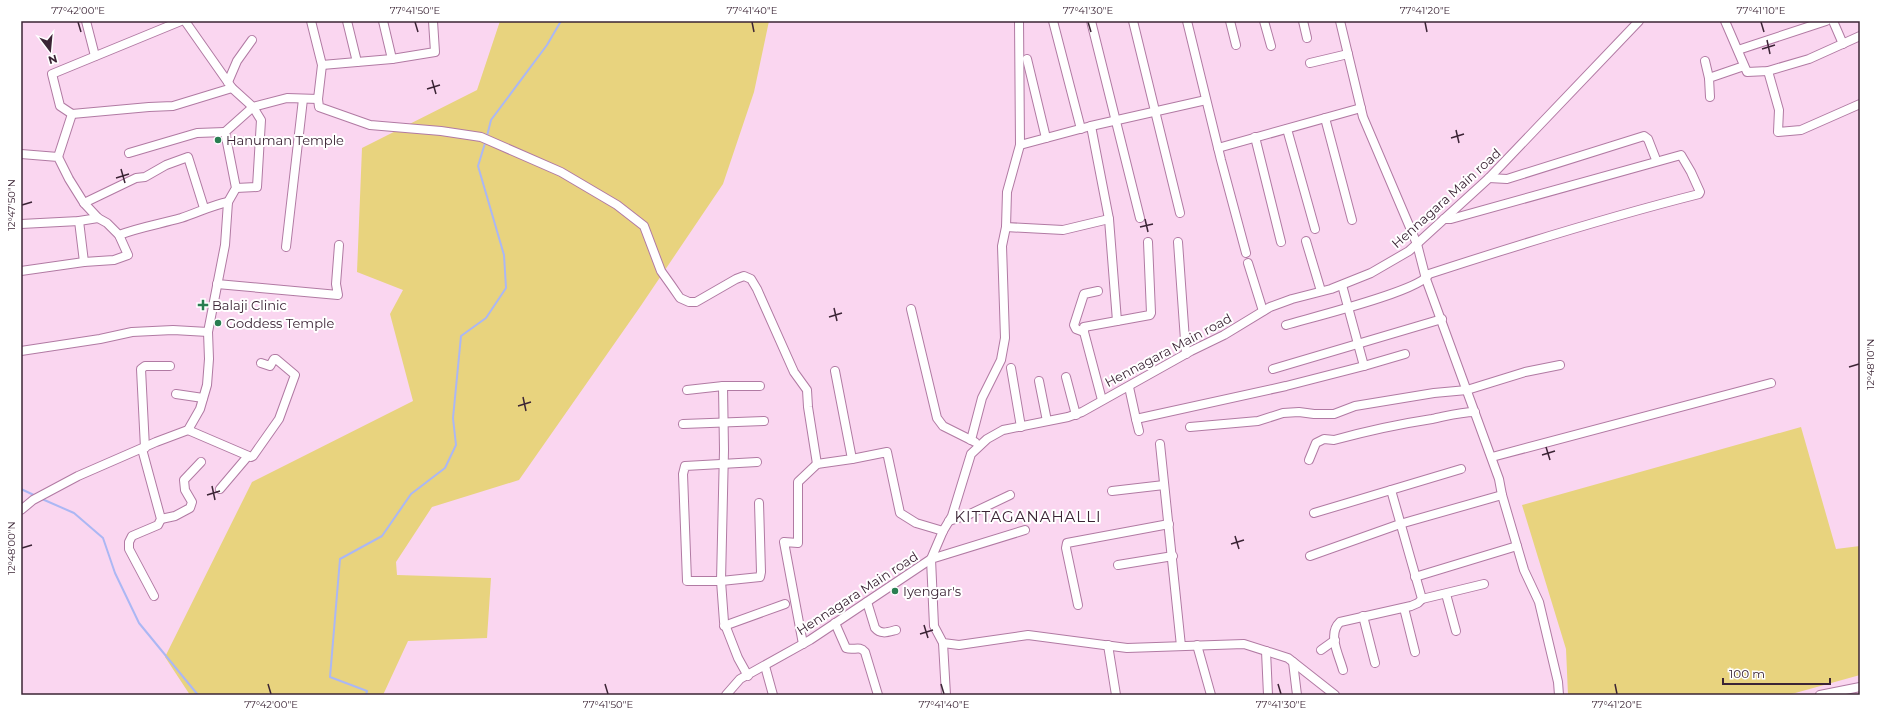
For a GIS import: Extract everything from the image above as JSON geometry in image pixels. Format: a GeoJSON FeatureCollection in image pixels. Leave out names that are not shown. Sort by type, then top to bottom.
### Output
{"type":"FeatureCollection","features":[{"type":"Feature","properties":{"kind":"street"},"geometry":{"type":"LineString","coordinates":[[86,21],[95,56]]}},
{"type":"Feature","properties":{"kind":"street"},"geometry":{"type":"LineString","coordinates":[[181,21],[52,74],[60,106],[72,114],[173,106],[230,85]]}},
{"type":"Feature","properties":{"kind":"street"},"geometry":{"type":"LineString","coordinates":[[185,21],[230,85],[253,107],[260,120],[257,187],[236,188]]}},
{"type":"Feature","properties":{"kind":"street"},"geometry":{"type":"LineString","coordinates":[[311,21],[322,65],[318,99],[319,107],[370,125],[441,131],[481,137],[561,172],[617,205],[644,226],[661,270],[680,298],[689,302],[696,302],[744,276],[751,279],[764,301],[794,372],[807,390],[817,464]]}},
{"type":"Feature","properties":{"kind":"street"},"geometry":{"type":"LineString","coordinates":[[347,21],[357,62]]}},
{"type":"Feature","properties":{"kind":"street"},"geometry":{"type":"LineString","coordinates":[[382,21],[392,59]]}},
{"type":"Feature","properties":{"kind":"street"},"geometry":{"type":"LineString","coordinates":[[322,65],[392,59],[434,52],[432,21]]}},
{"type":"Feature","properties":{"kind":"street"},"geometry":{"type":"LineString","coordinates":[[971,440],[982,398],[1001,360],[1005,338],[1002,246],[1006,227],[1007,192],[1020,145],[1019,21]]}},
{"type":"Feature","properties":{"kind":"street"},"geometry":{"type":"LineString","coordinates":[[1054,21],[1081,129]]}},
{"type":"Feature","properties":{"kind":"street"},"geometry":{"type":"LineString","coordinates":[[1091,21],[1140,218]]}},
{"type":"Feature","properties":{"kind":"street"},"geometry":{"type":"LineString","coordinates":[[1133,21],[1180,213]]}},
{"type":"Feature","properties":{"kind":"street"},"geometry":{"type":"LineString","coordinates":[[1187,21],[1218,148],[1246,253]]}},
{"type":"Feature","properties":{"kind":"street"},"geometry":{"type":"LineString","coordinates":[[1230,21],[1236,45]]}},
{"type":"Feature","properties":{"kind":"street"},"geometry":{"type":"LineString","coordinates":[[1264,21],[1271,46]]}},
{"type":"Feature","properties":{"kind":"street"},"geometry":{"type":"LineString","coordinates":[[1303,21],[1307,38]]}},
{"type":"Feature","properties":{"kind":"street"},"geometry":{"type":"LineString","coordinates":[[1340,21],[1363,117],[1417,244],[1426,279],[1500,479],[1502,495],[1524,570],[1540,602],[1558,682],[1558,695]]}},
{"type":"Feature","properties":{"kind":"street","name":"Hennagara Main road"},"geometry":{"type":"LineString","coordinates":[[726,695],[740,679],[748,676],[803,644],[932,559],[943,531],[952,516],[971,454],[987,438],[1003,430],[1047,422],[1076,414],[1224,335],[1263,311],[1292,299],[1342,285],[1371,273],[1409,251],[1489,178],[1639,21]]}},
{"type":"Feature","properties":{"kind":"street"},"geometry":{"type":"LineString","coordinates":[[1725,21],[1748,72],[1768,71],[1809,59],[1860,36]]}},
{"type":"Feature","properties":{"kind":"street"},"geometry":{"type":"LineString","coordinates":[[1738,50],[1826,21]]}},
{"type":"Feature","properties":{"kind":"street"},"geometry":{"type":"LineString","coordinates":[[1833,21],[1843,44]]}},
{"type":"Feature","properties":{"kind":"street"},"geometry":{"type":"LineString","coordinates":[[230,85],[237,61],[252,40]]}},
{"type":"Feature","properties":{"kind":"street"},"geometry":{"type":"LineString","coordinates":[[1310,63],[1348,54]]}},
{"type":"Feature","properties":{"kind":"street"},"geometry":{"type":"LineString","coordinates":[[1027,59],[1046,138]]}},
{"type":"Feature","properties":{"kind":"street"},"geometry":{"type":"LineString","coordinates":[[1705,61],[1710,97]]}},
{"type":"Feature","properties":{"kind":"street"},"geometry":{"type":"LineString","coordinates":[[1708,78],[1744,66]]}},
{"type":"Feature","properties":{"kind":"street"},"geometry":{"type":"LineString","coordinates":[[1768,71],[1779,110],[1778,132],[1801,130],[1860,104]]}},
{"type":"Feature","properties":{"kind":"street"},"geometry":{"type":"LineString","coordinates":[[129,153],[197,133],[225,132],[253,107],[287,98],[318,99]]}},
{"type":"Feature","properties":{"kind":"street"},"geometry":{"type":"LineString","coordinates":[[286,247],[303,99]]}},
{"type":"Feature","properties":{"kind":"street"},"geometry":{"type":"LineString","coordinates":[[1020,145],[1091,126],[1116,122],[1206,100]]}},
{"type":"Feature","properties":{"kind":"street"},"geometry":{"type":"LineString","coordinates":[[1218,148],[1361,108]]}},
{"type":"Feature","properties":{"kind":"street"},"geometry":{"type":"LineString","coordinates":[[21,271],[84,262],[114,260],[128,255],[119,235],[107,223],[98,218],[84,202],[69,179],[58,156],[72,114]]}},
{"type":"Feature","properties":{"kind":"street"},"geometry":{"type":"LineString","coordinates":[[1325,118],[1352,220]]}},
{"type":"Feature","properties":{"kind":"street"},"geometry":{"type":"LineString","coordinates":[[1091,126],[1109,219],[1118,320]]}},
{"type":"Feature","properties":{"kind":"street"},"geometry":{"type":"LineString","coordinates":[[1287,129],[1315,229]]}},
{"type":"Feature","properties":{"kind":"street"},"geometry":{"type":"LineString","coordinates":[[21,510],[33,500],[78,476],[188,430],[200,409],[207,385],[209,359],[208,332],[225,245],[228,202],[236,188],[225,132]]}},
{"type":"Feature","properties":{"kind":"street"},"geometry":{"type":"LineString","coordinates":[[1489,178],[1506,179],[1644,136],[1648,139],[1654,157]]}},
{"type":"Feature","properties":{"kind":"street"},"geometry":{"type":"LineString","coordinates":[[1254,137],[1281,242]]}},
{"type":"Feature","properties":{"kind":"street"},"geometry":{"type":"LineString","coordinates":[[21,154],[58,156]]}},
{"type":"Feature","properties":{"kind":"street"},"geometry":{"type":"LineString","coordinates":[[1286,325],[1349,307],[1413,286],[1426,279],[1429,274],[1475,259],[1636,210],[1699,194],[1700,192],[1681,154],[1451,219],[1444,219]]}},
{"type":"Feature","properties":{"kind":"street"},"geometry":{"type":"LineString","coordinates":[[84,202],[136,178],[145,177],[166,165],[188,157],[204,208]]}},
{"type":"Feature","properties":{"kind":"street"},"geometry":{"type":"LineString","coordinates":[[119,235],[141,227],[182,218],[204,208],[228,202]]}},
{"type":"Feature","properties":{"kind":"street"},"geometry":{"type":"LineString","coordinates":[[21,224],[79,221],[98,218]]}},
{"type":"Feature","properties":{"kind":"street"},"geometry":{"type":"LineString","coordinates":[[1006,227],[1063,230],[1109,219]]}},
{"type":"Feature","properties":{"kind":"street"},"geometry":{"type":"LineString","coordinates":[[79,221],[84,262]]}},
{"type":"Feature","properties":{"kind":"street"},"geometry":{"type":"LineString","coordinates":[[1306,241],[1321,292]]}},
{"type":"Feature","properties":{"kind":"street"},"geometry":{"type":"LineString","coordinates":[[1102,400],[1084,327],[1118,320],[1147,317],[1151,312],[1148,242]]}},
{"type":"Feature","properties":{"kind":"street"},"geometry":{"type":"LineString","coordinates":[[1178,242],[1186,354]]}},
{"type":"Feature","properties":{"kind":"street"},"geometry":{"type":"LineString","coordinates":[[217,284],[338,295],[336,284],[338,245]]}},
{"type":"Feature","properties":{"kind":"street"},"geometry":{"type":"LineString","coordinates":[[1248,263],[1263,311]]}},
{"type":"Feature","properties":{"kind":"street"},"geometry":{"type":"LineString","coordinates":[[1342,285],[1364,366]]}},
{"type":"Feature","properties":{"kind":"street"},"geometry":{"type":"LineString","coordinates":[[1084,332],[1076,329],[1074,325],[1084,294],[1098,291]]}},
{"type":"Feature","properties":{"kind":"street"},"geometry":{"type":"LineString","coordinates":[[911,309],[937,418],[943,426],[979,445]]}},
{"type":"Feature","properties":{"kind":"street"},"geometry":{"type":"LineString","coordinates":[[1273,369],[1442,320]]}},
{"type":"Feature","properties":{"kind":"street"},"geometry":{"type":"LineString","coordinates":[[21,351],[100,339],[132,332],[173,330],[208,332]]}},
{"type":"Feature","properties":{"kind":"street"},"geometry":{"type":"LineString","coordinates":[[1136,419],[1286,386],[1405,354]]}},
{"type":"Feature","properties":{"kind":"street"},"geometry":{"type":"LineString","coordinates":[[188,430],[248,456],[253,456],[278,419],[295,375],[276,359],[274,359],[270,366],[261,363]]}},
{"type":"Feature","properties":{"kind":"street"},"geometry":{"type":"LineString","coordinates":[[1190,427],[1258,421],[1283,413],[1299,412],[1334,414],[1355,406],[1434,393],[1467,390],[1525,372],[1560,365]]}},
{"type":"Feature","properties":{"kind":"street"},"geometry":{"type":"LineString","coordinates":[[162,519],[144,448],[141,369],[145,366],[170,366]]}},
{"type":"Feature","properties":{"kind":"street"},"geometry":{"type":"LineString","coordinates":[[1012,368],[1021,426]]}},
{"type":"Feature","properties":{"kind":"street"},"geometry":{"type":"LineString","coordinates":[[835,371],[852,458]]}},
{"type":"Feature","properties":{"kind":"street"},"geometry":{"type":"LineString","coordinates":[[1066,377],[1076,414]]}},
{"type":"Feature","properties":{"kind":"street"},"geometry":{"type":"LineString","coordinates":[[1039,381],[1047,422]]}},
{"type":"Feature","properties":{"kind":"street"},"geometry":{"type":"LineString","coordinates":[[1492,457],[1771,384]]}},
{"type":"Feature","properties":{"kind":"street"},"geometry":{"type":"LineString","coordinates":[[723,386],[721,581],[724,626],[738,658],[748,676]]}},
{"type":"Feature","properties":{"kind":"street"},"geometry":{"type":"LineString","coordinates":[[687,390],[723,386],[760,386]]}},
{"type":"Feature","properties":{"kind":"street"},"geometry":{"type":"LineString","coordinates":[[1129,387],[1139,431]]}},
{"type":"Feature","properties":{"kind":"street"},"geometry":{"type":"LineString","coordinates":[[176,394],[203,398]]}},
{"type":"Feature","properties":{"kind":"street"},"geometry":{"type":"LineString","coordinates":[[1309,460],[1316,443],[1324,439],[1334,440],[1411,421],[1434,418],[1449,414],[1475,412]]}},
{"type":"Feature","properties":{"kind":"street"},"geometry":{"type":"LineString","coordinates":[[683,424],[723,424],[764,421]]}},
{"type":"Feature","properties":{"kind":"street"},"geometry":{"type":"LineString","coordinates":[[1160,444],[1173,556],[1181,646]]}},
{"type":"Feature","properties":{"kind":"street"},"geometry":{"type":"LineString","coordinates":[[803,644],[784,542],[798,543],[798,482],[817,464],[887,452],[900,514],[916,523],[943,531]]}},
{"type":"Feature","properties":{"kind":"street"},"geometry":{"type":"LineString","coordinates":[[220,489],[248,456]]}},
{"type":"Feature","properties":{"kind":"street"},"geometry":{"type":"LineString","coordinates":[[154,596],[129,549],[129,542],[132,536],[158,525],[162,519],[175,516],[190,508],[192,502],[185,490],[184,480],[201,462]]}},
{"type":"Feature","properties":{"kind":"street"},"geometry":{"type":"LineString","coordinates":[[757,462],[685,466],[683,474],[687,581],[721,581],[760,577],[759,503]]}},
{"type":"Feature","properties":{"kind":"street"},"geometry":{"type":"LineString","coordinates":[[1314,513],[1461,469]]}},
{"type":"Feature","properties":{"kind":"street"},"geometry":{"type":"LineString","coordinates":[[1112,491],[1164,485]]}},
{"type":"Feature","properties":{"kind":"street"},"geometry":{"type":"LineString","coordinates":[[1391,490],[1422,599]]}},
{"type":"Feature","properties":{"kind":"street"},"geometry":{"type":"LineString","coordinates":[[949,521],[970,514],[1010,495]]}},
{"type":"Feature","properties":{"kind":"street"},"geometry":{"type":"LineString","coordinates":[[1310,556],[1400,524],[1502,495]]}},
{"type":"Feature","properties":{"kind":"street"},"geometry":{"type":"LineString","coordinates":[[1078,605],[1066,548],[1067,543],[1169,524]]}},
{"type":"Feature","properties":{"kind":"street"},"geometry":{"type":"LineString","coordinates":[[946,695],[943,642],[934,626],[932,559],[1025,530]]}},
{"type":"Feature","properties":{"kind":"street"},"geometry":{"type":"LineString","coordinates":[[1415,577],[1517,546]]}},
{"type":"Feature","properties":{"kind":"street"},"geometry":{"type":"LineString","coordinates":[[1118,565],[1173,556]]}},
{"type":"Feature","properties":{"kind":"street"},"geometry":{"type":"LineString","coordinates":[[1343,670],[1333,632],[1340,622],[1404,608],[1418,603],[1422,599],[1484,584]]}},
{"type":"Feature","properties":{"kind":"street"},"geometry":{"type":"LineString","coordinates":[[1446,594],[1456,631]]}},
{"type":"Feature","properties":{"kind":"street"},"geometry":{"type":"LineString","coordinates":[[867,602],[875,628],[878,631],[883,632],[896,630]]}},
{"type":"Feature","properties":{"kind":"street"},"geometry":{"type":"LineString","coordinates":[[724,626],[785,604]]}},
{"type":"Feature","properties":{"kind":"street"},"geometry":{"type":"LineString","coordinates":[[1404,608],[1415,652]]}},
{"type":"Feature","properties":{"kind":"street"},"geometry":{"type":"LineString","coordinates":[[1362,616],[1375,662]]}},
{"type":"Feature","properties":{"kind":"street"},"geometry":{"type":"LineString","coordinates":[[835,623],[846,648],[850,650],[858,648],[865,652],[878,695]]}},
{"type":"Feature","properties":{"kind":"street"},"geometry":{"type":"LineString","coordinates":[[943,642],[959,645],[1028,635],[1127,648],[1244,644],[1288,658],[1335,695]]}},
{"type":"Feature","properties":{"kind":"street"},"geometry":{"type":"LineString","coordinates":[[1321,650],[1335,640]]}},
{"type":"Feature","properties":{"kind":"street"},"geometry":{"type":"LineString","coordinates":[[1197,645],[1211,695]]}},
{"type":"Feature","properties":{"kind":"street"},"geometry":{"type":"LineString","coordinates":[[1108,646],[1116,695]]}},
{"type":"Feature","properties":{"kind":"street"},"geometry":{"type":"LineString","coordinates":[[1266,651],[1268,695]]}},
{"type":"Feature","properties":{"kind":"street"},"geometry":{"type":"LineString","coordinates":[[1293,662],[1297,695]]}},
{"type":"Feature","properties":{"kind":"street"},"geometry":{"type":"LineString","coordinates":[[765,666],[773,695]]}},
{"type":"Feature","properties":{"kind":"street"},"geometry":{"type":"LineString","coordinates":[[1820,695],[1860,687]]}},
{"type":"Feature","properties":{"kind":"shaded area"},"geometry":{"type":"Polygon","coordinates":[[[500,21],[769,21],[754,92],[723,184],[640,307],[519,480],[432,507],[396,562],[397,575],[491,578],[487,638],[408,641],[383,695],[190,695],[165,657],[252,482],[413,401],[390,314],[403,290],[357,272],[362,148],[477,90],[500,21]]]}},
{"type":"Feature","properties":{"kind":"shaded area"},"geometry":{"type":"Polygon","coordinates":[[[1801,427],[1836,549],[1860,546],[1860,675],[1788,695],[1568,695],[1566,649],[1522,505],[1801,427]]]}},
{"type":"Feature","properties":{"kind":"waterway"},"geometry":{"type":"LineString","coordinates":[[487,136],[491,120],[547,45],[561,21]]}},
{"type":"Feature","properties":{"kind":"waterway"},"geometry":{"type":"LineString","coordinates":[[366,695],[367,691],[330,677],[340,559],[382,536],[411,494],[445,468],[456,445],[453,418],[461,336],[486,318],[506,288],[504,255],[478,166],[486,140]]}},
{"type":"Feature","properties":{"kind":"waterway"},"geometry":{"type":"LineString","coordinates":[[21,489],[36,496]]}},
{"type":"Feature","properties":{"kind":"waterway"},"geometry":{"type":"LineString","coordinates":[[42,499],[74,513],[103,538],[115,573],[139,623],[198,695]]}},
{"type":"Feature","properties":{"kind":"place","name":"Hanuman Temple"},"geometry":{"type":"Point","coordinates":[218,140]}},
{"type":"Feature","properties":{"kind":"place","name":"Balaji Clinic"},"geometry":{"type":"Point","coordinates":[203,305]}},
{"type":"Feature","properties":{"kind":"place","name":"Goddess Temple"},"geometry":{"type":"Point","coordinates":[218,323]}},
{"type":"Feature","properties":{"kind":"place","name":"Iyengar's"},"geometry":{"type":"Point","coordinates":[895,591]}},
{"type":"Feature","properties":{"kind":"district","name":"KITTAGANAHALLI"},"geometry":{"type":"Point","coordinates":[1028,517]}}]}
